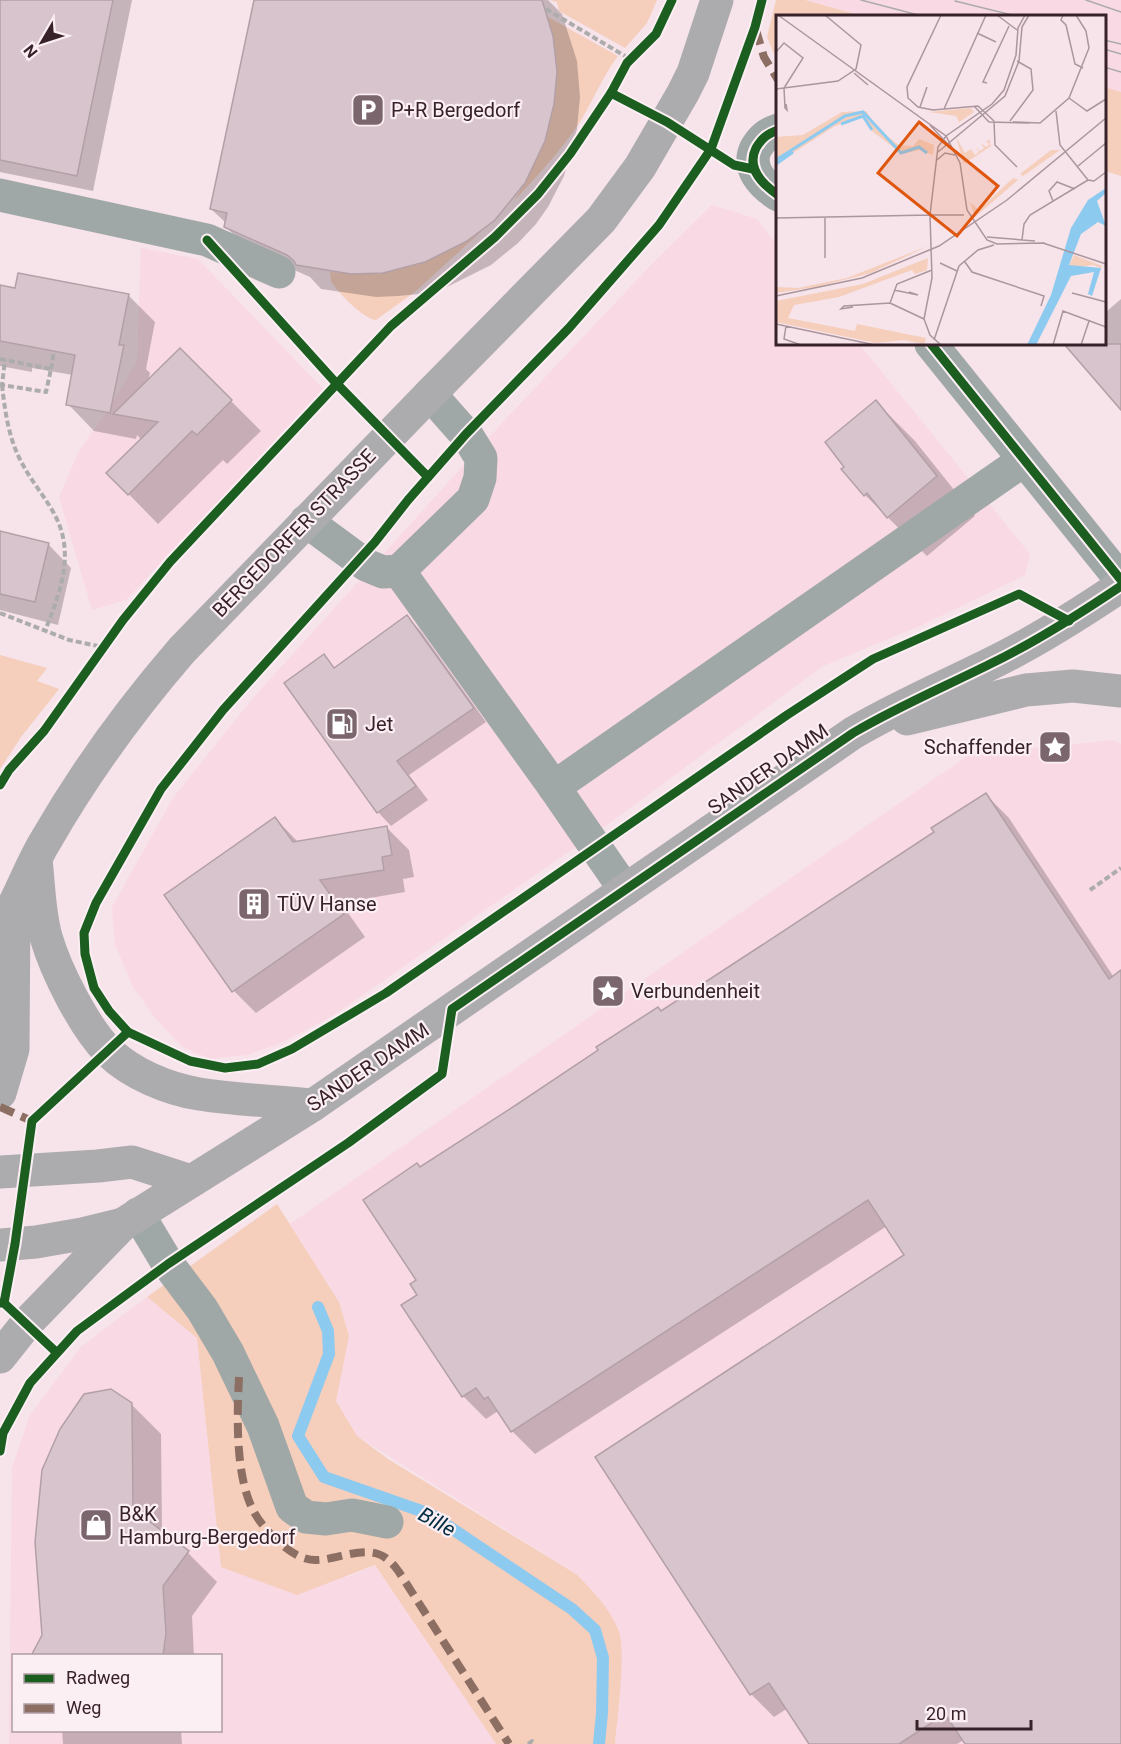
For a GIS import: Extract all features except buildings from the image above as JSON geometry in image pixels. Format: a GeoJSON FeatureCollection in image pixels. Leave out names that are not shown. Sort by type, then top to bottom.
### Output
{"type":"FeatureCollection","features":[{"type":"Feature","properties":{"kind":"main road","name":"BERGEDORFER STRASSE"},"geometry":{"type":"LineString","coordinates":[[0,1093],[13,1048],[7,919],[35,857],[95,760],[152,685],[182,650],[430,394],[578,246],[622,193],[657,141],[693,74],[717,0]]}},
{"type":"Feature","properties":{"kind":"main road","name":"SANDER DAMM"},"geometry":{"type":"LineString","coordinates":[[0,1245],[36,1242],[82,1234],[131,1219],[313,1105],[853,733],[890,711],[990,664],[1058,628],[1121,586]]}},
{"type":"Feature","properties":{"kind":"main road"},"geometry":{"type":"LineString","coordinates":[[853,733],[1026,690],[1073,686],[1121,691]]}},
{"type":"Feature","properties":{"kind":"main road"},"geometry":{"type":"LineString","coordinates":[[35,857],[46,936],[66,985],[83,1017],[109,1052],[134,1070],[162,1083],[198,1094],[313,1105]]}},
{"type":"Feature","properties":{"kind":"main road"},"geometry":{"type":"LineString","coordinates":[[0,1172],[132,1162],[191,1181]]}},
{"type":"Feature","properties":{"kind":"main road"},"geometry":{"type":"LineString","coordinates":[[0,1357],[27,1323],[131,1219]]}},
{"type":"Feature","properties":{"kind":"street"},"geometry":{"type":"LineString","coordinates":[[776,130],[764,136],[754,152],[753,162],[753,169],[759,178],[776,194]]}},
{"type":"Feature","properties":{"kind":"street"},"geometry":{"type":"LineString","coordinates":[[0,195],[207,240],[279,272]]}},
{"type":"Feature","properties":{"kind":"street"},"geometry":{"type":"LineString","coordinates":[[932,345],[1121,580]]}},
{"type":"Feature","properties":{"kind":"street"},"geometry":{"type":"LineString","coordinates":[[306,521],[366,565],[383,572],[399,571],[473,499],[480,478],[481,458],[468,437],[430,394]]}},
{"type":"Feature","properties":{"kind":"street"},"geometry":{"type":"LineString","coordinates":[[554,787],[1024,460]]}},
{"type":"Feature","properties":{"kind":"street"},"geometry":{"type":"LineString","coordinates":[[399,571],[625,890]]}},
{"type":"Feature","properties":{"kind":"street"},"geometry":{"type":"LineString","coordinates":[[131,1219],[202,1309],[228,1353],[263,1426],[292,1507],[306,1517],[326,1519],[352,1515],[387,1522]]}},
{"type":"Feature","properties":{"kind":"path"},"geometry":{"type":"LineString","coordinates":[[546,9],[630,59]]}},
{"type":"Feature","properties":{"kind":"path"},"geometry":{"type":"LineString","coordinates":[[2,385],[46,392],[54,351]]}},
{"type":"Feature","properties":{"kind":"path"},"geometry":{"type":"LineString","coordinates":[[45,631],[62,586],[64,552],[62,533],[55,512],[23,465],[15,449],[4,407],[3,360],[51,369]]}},
{"type":"Feature","properties":{"kind":"path"},"geometry":{"type":"LineString","coordinates":[[0,613],[69,640],[103,647]]}},
{"type":"Feature","properties":{"kind":"path"},"geometry":{"type":"LineString","coordinates":[[1090,890],[1121,868]]}},
{"type":"Feature","properties":{"kind":"path"},"geometry":{"type":"LineString","coordinates":[[528,1744],[532,1741],[534,1744]]}},
{"type":"Feature","properties":{"kind":"shaded area"},"geometry":{"type":"Polygon","coordinates":[[[549,0],[657,0],[647,23],[625,48],[559,11],[557,2],[549,0]]]}},
{"type":"Feature","properties":{"kind":"shaded area"},"geometry":{"type":"Polygon","coordinates":[[[776,0],[805,0],[858,15],[776,15],[776,59],[767,37],[776,0]]]}},
{"type":"Feature","properties":{"kind":"shaded area"},"geometry":{"type":"Polygon","coordinates":[[[805,0],[1121,0],[1121,92],[1106,87],[1106,15],[858,15],[805,0]]]}},
{"type":"Feature","properties":{"kind":"shaded area"},"geometry":{"type":"Polygon","coordinates":[[[548,17],[618,56],[571,135],[514,201],[538,157],[552,112],[556,66],[554,42],[548,17]]]}},
{"type":"Feature","properties":{"kind":"shaded area"},"geometry":{"type":"Polygon","coordinates":[[[1106,87],[1121,92],[1121,176],[1106,171],[1106,87]]]}},
{"type":"Feature","properties":{"kind":"shaded area"},"geometry":{"type":"Polygon","coordinates":[[[712,205],[757,219],[776,244],[776,345],[860,345],[1030,554],[1025,575],[922,625],[823,666],[607,825],[334,1015],[281,1043],[247,1055],[210,1059],[183,1047],[155,1018],[132,985],[115,944],[112,907],[173,798],[253,698],[502,423],[650,266],[712,205]]]}},
{"type":"Feature","properties":{"kind":"shaded area"},"geometry":{"type":"Polygon","coordinates":[[[484,229],[416,291],[376,320],[371,319],[352,305],[331,281],[330,272],[373,273],[412,266],[448,251],[484,229]]]}},
{"type":"Feature","properties":{"kind":"shaded area"},"geometry":{"type":"Polygon","coordinates":[[[141,248],[198,259],[324,390],[126,600],[92,610],[59,497],[79,451],[110,407],[137,361],[141,248]]]}},
{"type":"Feature","properties":{"kind":"shaded area"},"geometry":{"type":"Polygon","coordinates":[[[0,655],[47,668],[37,681],[59,689],[21,737],[0,769],[0,655]]]}},
{"type":"Feature","properties":{"kind":"shaded area"},"geometry":{"type":"Polygon","coordinates":[[[1113,740],[1121,744],[1121,1744],[615,1744],[621,1666],[601,1600],[576,1574],[357,1436],[336,1401],[349,1336],[339,1302],[290,1224],[969,755],[1113,740]]]}},
{"type":"Feature","properties":{"kind":"shaded area"},"geometry":{"type":"Polygon","coordinates":[[[277,1204],[339,1302],[349,1336],[336,1401],[357,1436],[388,1459],[576,1574],[610,1613],[621,1638],[622,1652],[615,1744],[496,1744],[375,1565],[297,1595],[221,1567],[197,1338],[147,1297],[277,1204]]]}},
{"type":"Feature","properties":{"kind":"shaded area"},"geometry":{"type":"Polygon","coordinates":[[[147,1297],[197,1338],[221,1566],[348,1577],[375,1565],[496,1744],[9,1744],[12,1468],[30,1415],[81,1347],[147,1297]]]}},
{"type":"Feature","properties":{"kind":"waterway","name":"Bille"},"geometry":{"type":"LineString","coordinates":[[318,1307],[328,1331],[329,1354],[298,1436],[324,1477],[430,1514],[572,1609],[595,1630],[603,1658],[599,1744]]}},
{"type":"Feature","properties":{"kind":"tram line"},"geometry":{"type":"LineString","coordinates":[[861,0],[918,15]]}},
{"type":"Feature","properties":{"kind":"tram line"},"geometry":{"type":"LineString","coordinates":[[1086,0],[1121,12]]}},
{"type":"Feature","properties":{"kind":"tram line"},"geometry":{"type":"LineString","coordinates":[[955,1],[1012,15]]}},
{"type":"Feature","properties":{"kind":"tram line"},"geometry":{"type":"LineString","coordinates":[[1106,40],[1121,44]]}},
{"type":"Feature","properties":{"kind":"tram line"},"geometry":{"type":"LineString","coordinates":[[1106,50],[1121,54]]}},
{"type":"Feature","properties":{"kind":"tram line"},"geometry":{"type":"LineString","coordinates":[[1106,68],[1121,72]]}},
{"type":"Feature","properties":{"kind":"marked path"},"geometry":{"type":"LineString","coordinates":[[756,30],[764,57],[776,77]]}},
{"type":"Feature","properties":{"kind":"marked path"},"geometry":{"type":"LineString","coordinates":[[0,1107],[32,1121]]}},
{"type":"Feature","properties":{"kind":"marked path"},"geometry":{"type":"LineString","coordinates":[[239,1377],[240,1464],[248,1498],[259,1520],[284,1546],[306,1559],[316,1560],[371,1552],[391,1562],[509,1744]]}},
{"type":"Feature","properties":{"kind":"cycle path"},"geometry":{"type":"LineString","coordinates":[[0,785],[9,770],[44,731],[123,620],[170,562],[391,326],[495,237],[538,194],[570,154],[611,93],[627,63],[656,34],[672,0]]}},
{"type":"Feature","properties":{"kind":"cycle path"},"geometry":{"type":"LineString","coordinates":[[762,0],[755,27],[711,149],[659,225],[569,328],[466,434],[408,500],[375,542],[223,710],[161,789],[96,903],[84,933],[85,954],[94,988],[109,1011],[128,1032],[190,1061],[225,1068],[258,1064],[292,1049],[386,993],[787,715],[873,659],[1019,594],[1069,621]]}},
{"type":"Feature","properties":{"kind":"cycle path"},"geometry":{"type":"LineString","coordinates":[[611,93],[667,122],[734,165],[753,169]]}},
{"type":"Feature","properties":{"kind":"cycle path"},"geometry":{"type":"LineString","coordinates":[[776,131],[760,142],[753,155],[757,175],[776,194]]}},
{"type":"Feature","properties":{"kind":"cycle path"},"geometry":{"type":"LineString","coordinates":[[207,240],[336,383],[428,477]]}},
{"type":"Feature","properties":{"kind":"cycle path"},"geometry":{"type":"LineString","coordinates":[[932,345],[1121,580]]}},
{"type":"Feature","properties":{"kind":"cycle path"},"geometry":{"type":"LineString","coordinates":[[0,1451],[3,1433],[30,1383],[77,1331],[168,1264],[348,1143],[442,1074],[452,1009],[853,733],[1024,647],[1121,586]]}},
{"type":"Feature","properties":{"kind":"cycle path"},"geometry":{"type":"LineString","coordinates":[[4,1303],[15,1244],[32,1121],[128,1032]]}},
{"type":"Feature","properties":{"kind":"cycle path"},"geometry":{"type":"LineString","coordinates":[[0,1303],[4,1303],[56,1352]]}},
{"type":"Feature","properties":{"kind":"place","name":"P+R Bergedorf"},"geometry":{"type":"Point","coordinates":[368,110]}},
{"type":"Feature","properties":{"kind":"place","name":"Jet"},"geometry":{"type":"Point","coordinates":[342,724]}},
{"type":"Feature","properties":{"kind":"place","name":"Schaffender"},"geometry":{"type":"Point","coordinates":[1055,747]}},
{"type":"Feature","properties":{"kind":"place","name":"TÜV Hanse"},"geometry":{"type":"Point","coordinates":[254,904]}},
{"type":"Feature","properties":{"kind":"place","name":"Verbundenheit"},"geometry":{"type":"Point","coordinates":[608,991]}},
{"type":"Feature","properties":{"kind":"place","name":"B&K Hamburg-Bergedorf"},"geometry":{"type":"Point","coordinates":[96,1525]}}]}
